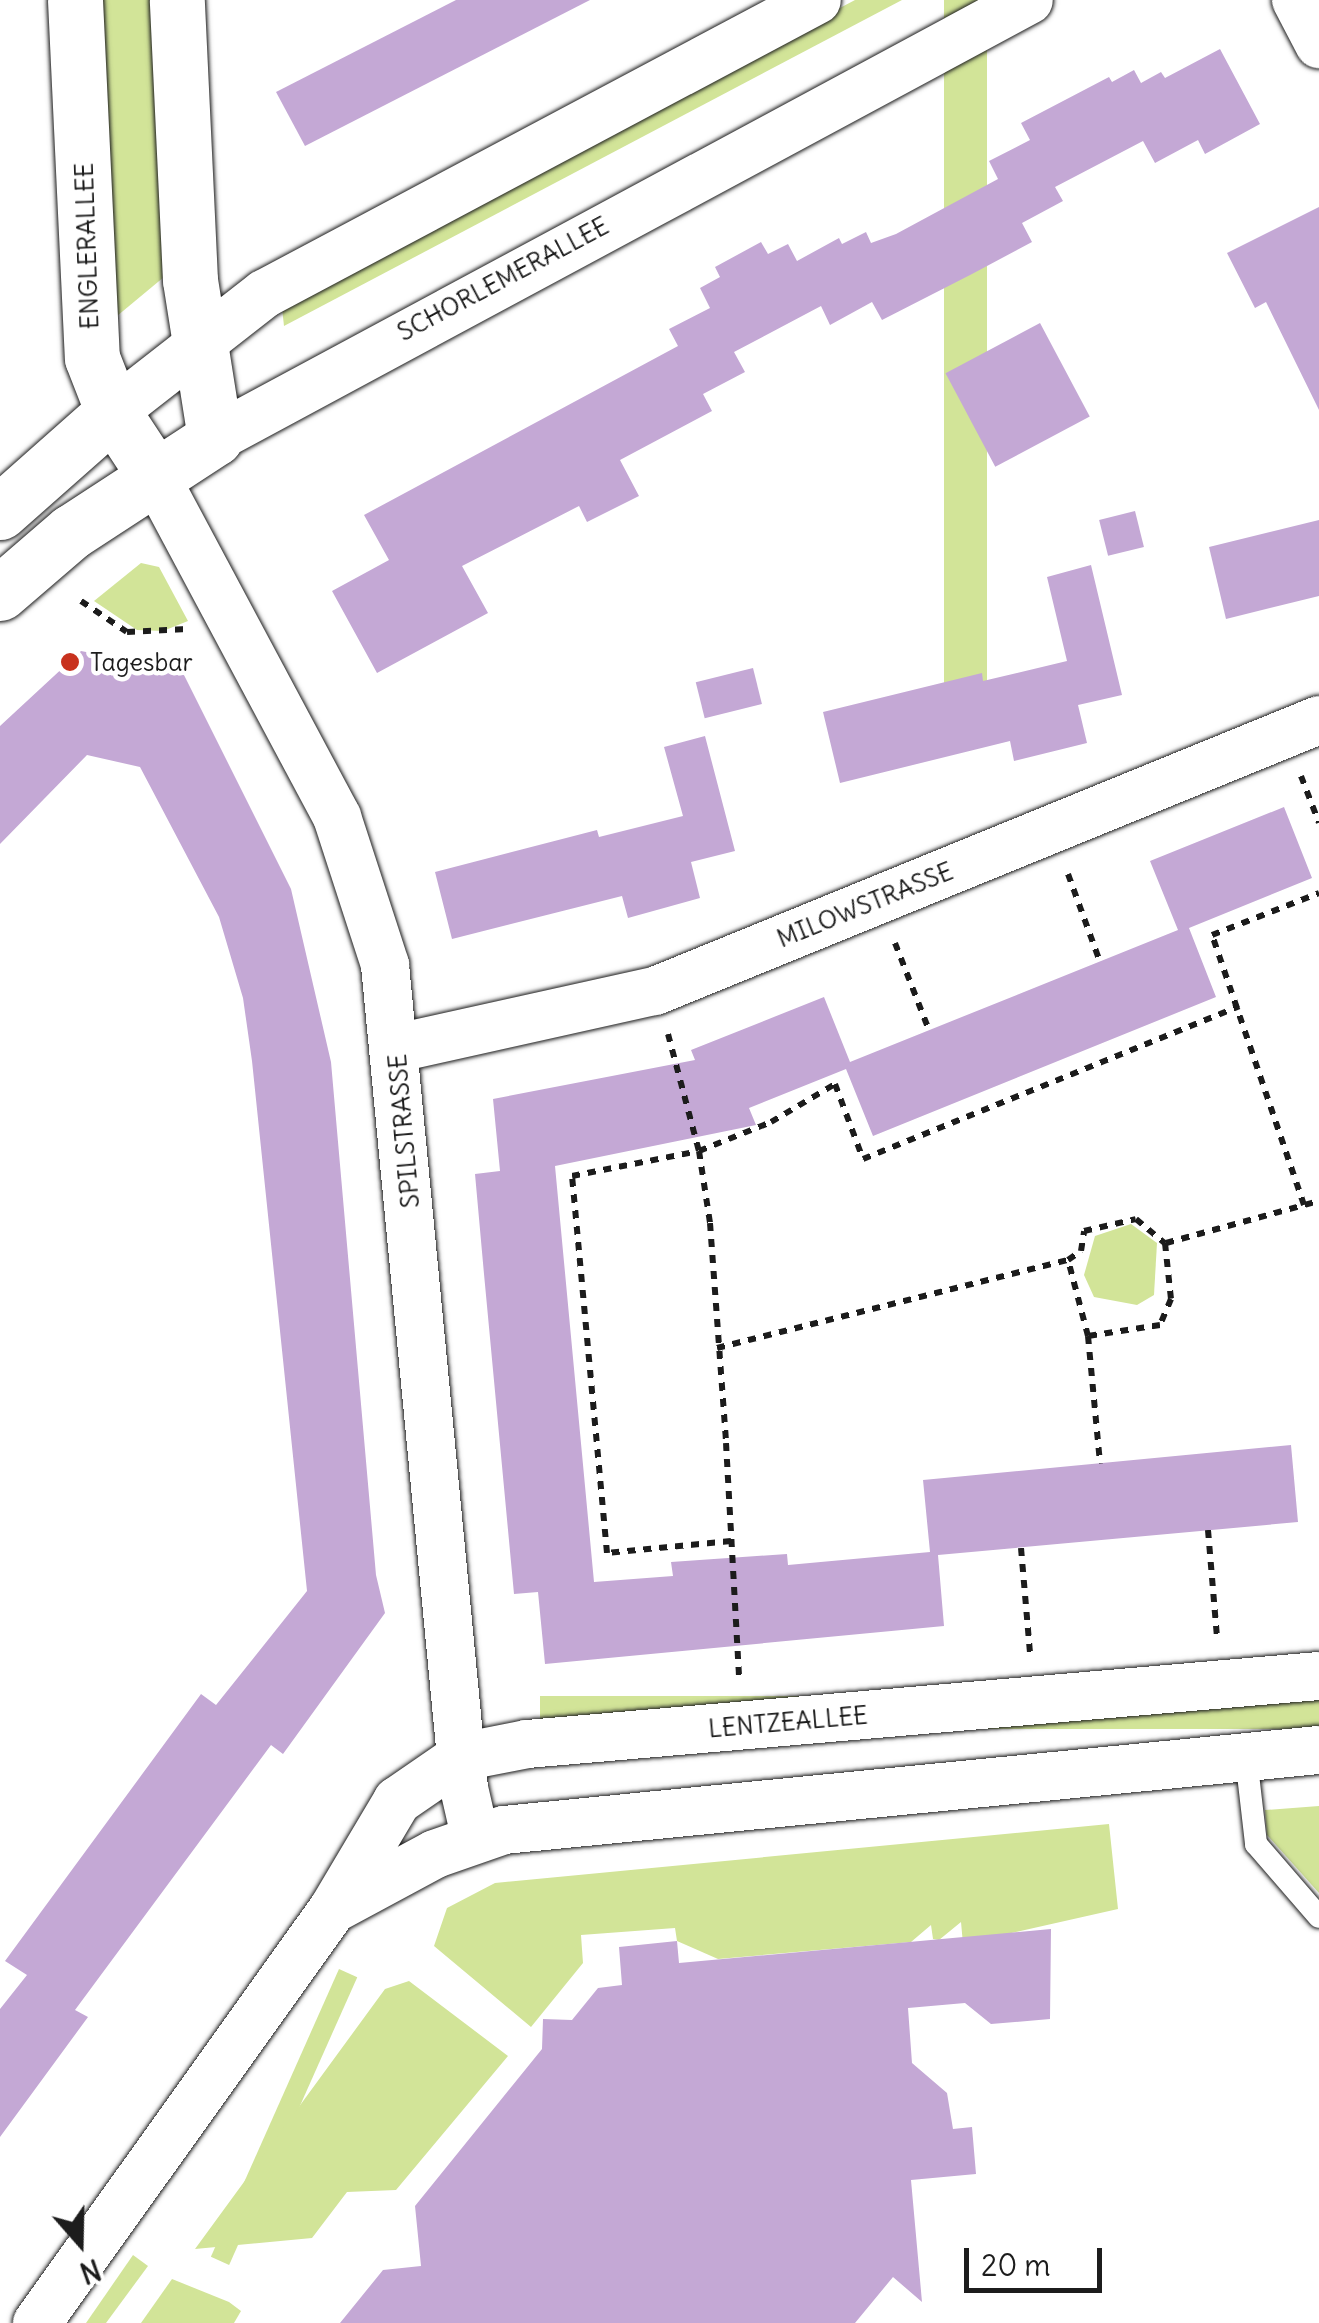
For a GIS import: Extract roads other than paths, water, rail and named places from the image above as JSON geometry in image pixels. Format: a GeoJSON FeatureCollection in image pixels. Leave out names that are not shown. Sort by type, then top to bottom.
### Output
{"type":"FeatureCollection","features":[{"type":"Feature","properties":{"kind":"main road","name":"ENGLERALLEE"},"geometry":{"type":"LineString","coordinates":[[75,0],[92,358],[113,412],[155,476]]}},
{"type":"Feature","properties":{"kind":"main road"},"geometry":{"type":"LineString","coordinates":[[177,0],[196,342],[215,438]]}},
{"type":"Feature","properties":{"kind":"main road"},"geometry":{"type":"LineString","coordinates":[[0,512],[113,412]]}},
{"type":"Feature","properties":{"kind":"main road","name":"SCHORLEMERALLEE"},"geometry":{"type":"LineString","coordinates":[[0,594],[71,532],[215,438]]}},
{"type":"Feature","properties":{"kind":"street"},"geometry":{"type":"LineString","coordinates":[[113,412],[196,342],[264,294],[817,0]]}},
{"type":"Feature","properties":{"kind":"street","name":"SCHORLEMERALLEE"},"geometry":{"type":"LineString","coordinates":[[215,438],[1029,0]]}},
{"type":"Feature","properties":{"kind":"street"},"geometry":{"type":"LineString","coordinates":[[1296,0],[1319,44]]}},
{"type":"Feature","properties":{"kind":"street","name":"SPILSTRASSE"},"geometry":{"type":"LineString","coordinates":[[155,476],[344,835],[376,928],[397,1048],[461,1757],[475,1836]]}},
{"type":"Feature","properties":{"kind":"street","name":"MILOWSTRASSE"},"geometry":{"type":"LineString","coordinates":[[397,1048],[655,991],[1319,720]]}},
{"type":"Feature","properties":{"kind":"street","name":"LENTZEALLEE"},"geometry":{"type":"LineString","coordinates":[[38,2323],[333,1909],[397,1801],[461,1757],[527,1744],[1319,1676]]}},
{"type":"Feature","properties":{"kind":"street","name":"LENTZEALLEE"},"geometry":{"type":"LineString","coordinates":[[333,1909],[475,1836],[1319,1750]]}},
{"type":"Feature","properties":{"kind":"lane"},"geometry":{"type":"LineString","coordinates":[[1246,1757],[1256,1844],[1319,1917]]}},
{"type":"Feature","properties":{"kind":"place","name":"Tagesbar"},"geometry":{"type":"Point","coordinates":[70,662]}}]}
